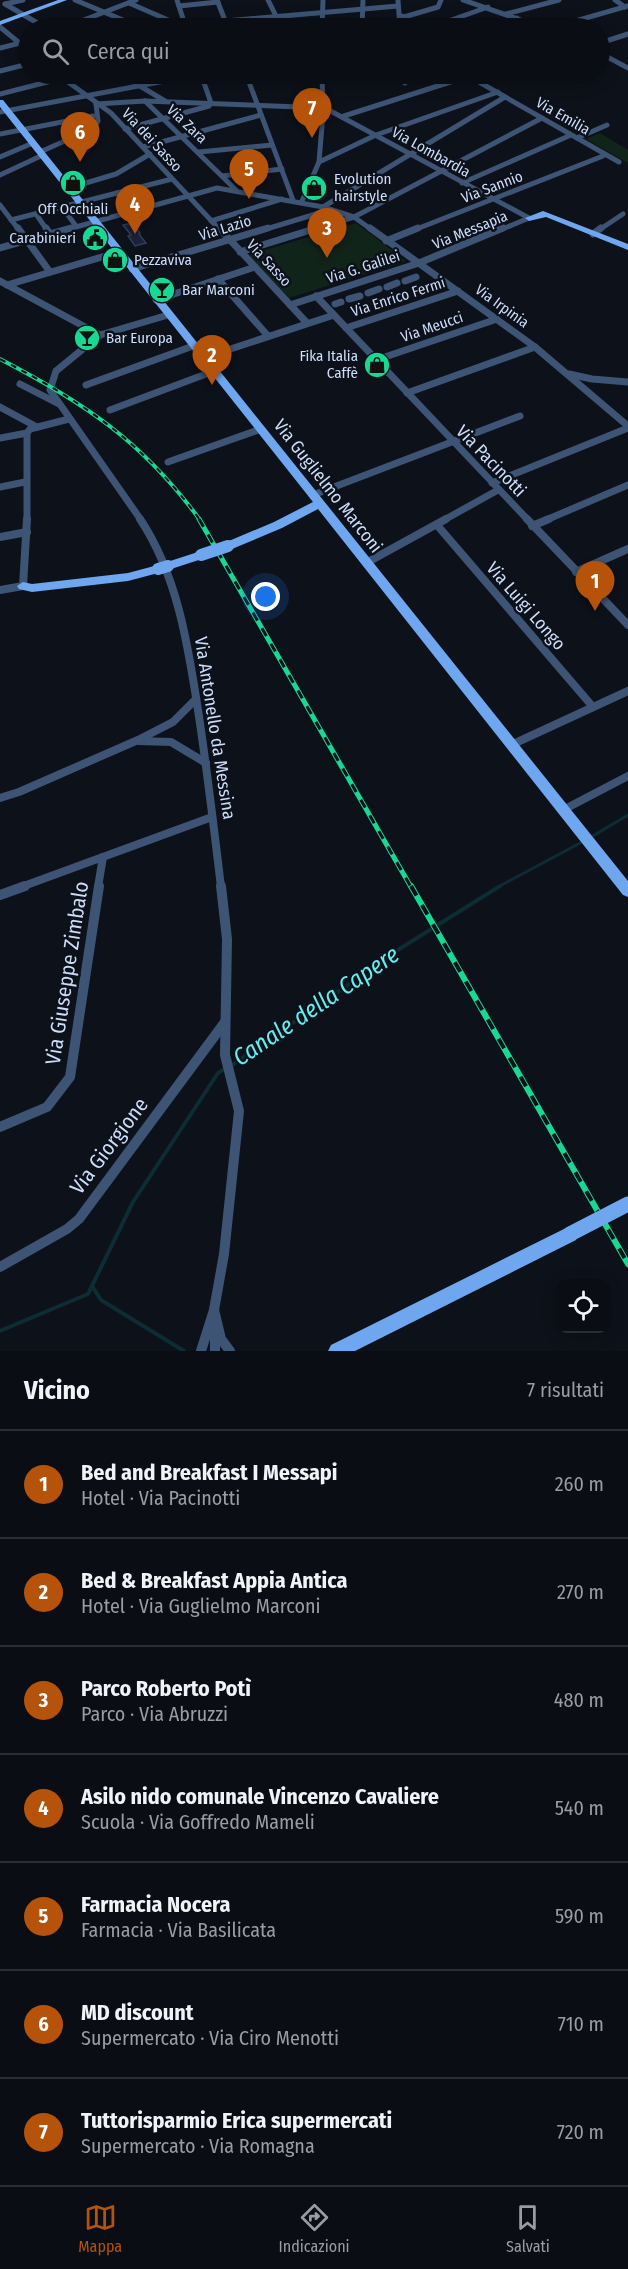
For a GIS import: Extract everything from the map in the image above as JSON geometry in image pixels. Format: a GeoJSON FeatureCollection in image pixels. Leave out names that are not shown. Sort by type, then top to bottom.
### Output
{"type":"FeatureCollection","features":[{"type":"Feature","properties":{"kind":"main road"},"geometry":{"type":"LineString","coordinates":[[0,22],[64,0]]}},
{"type":"Feature","properties":{"kind":"main road","name":"Via Guglielmo Marconi"},"geometry":{"type":"LineString","coordinates":[[0,102],[3,112],[42,154],[628,891]]}},
{"type":"Feature","properties":{"kind":"main road"},"geometry":{"type":"LineString","coordinates":[[529,218],[548,215],[628,247]]}},
{"type":"Feature","properties":{"kind":"main road"},"geometry":{"type":"LineString","coordinates":[[23,586],[32,588],[128,577],[163,568],[228,546],[278,525],[316,499]]}},
{"type":"Feature","properties":{"kind":"main road"},"geometry":{"type":"LineString","coordinates":[[344,1349],[628,1204]]}},
{"type":"Feature","properties":{"kind":"street"},"geometry":{"type":"LineString","coordinates":[[23,0],[4,4],[28,18]]}},
{"type":"Feature","properties":{"kind":"street"},"geometry":{"type":"LineString","coordinates":[[75,0],[118,18]]}},
{"type":"Feature","properties":{"kind":"street"},"geometry":{"type":"LineString","coordinates":[[92,18],[136,0]]}},
{"type":"Feature","properties":{"kind":"street"},"geometry":{"type":"LineString","coordinates":[[177,0],[183,18]]}},
{"type":"Feature","properties":{"kind":"street"},"geometry":{"type":"LineString","coordinates":[[273,0],[268,0],[276,17]]}},
{"type":"Feature","properties":{"kind":"street"},"geometry":{"type":"LineString","coordinates":[[323,0],[323,18]]}},
{"type":"Feature","properties":{"kind":"street"},"geometry":{"type":"LineString","coordinates":[[362,18],[363,0]]}},
{"type":"Feature","properties":{"kind":"street"},"geometry":{"type":"LineString","coordinates":[[402,16],[438,7],[441,0]]}},
{"type":"Feature","properties":{"kind":"street"},"geometry":{"type":"LineString","coordinates":[[463,0],[472,1],[517,18]]}},
{"type":"Feature","properties":{"kind":"street"},"geometry":{"type":"LineString","coordinates":[[527,0],[533,7]]}},
{"type":"Feature","properties":{"kind":"street"},"geometry":{"type":"LineString","coordinates":[[506,14],[559,0]]}},
{"type":"Feature","properties":{"kind":"street"},"geometry":{"type":"LineString","coordinates":[[615,0],[627,6]]}},
{"type":"Feature","properties":{"kind":"street"},"geometry":{"type":"LineString","coordinates":[[179,6],[217,1],[224,18]]}},
{"type":"Feature","properties":{"kind":"street"},"geometry":{"type":"LineString","coordinates":[[129,3],[164,18]]}},
{"type":"Feature","properties":{"kind":"street"},"geometry":{"type":"LineString","coordinates":[[263,18],[362,9],[398,3],[402,16],[406,18]]}},
{"type":"Feature","properties":{"kind":"street"},"geometry":{"type":"LineString","coordinates":[[586,18],[627,6]]}},
{"type":"Feature","properties":{"kind":"street"},"geometry":{"type":"LineString","coordinates":[[457,18],[488,7]]}},
{"type":"Feature","properties":{"kind":"street"},"geometry":{"type":"LineString","coordinates":[[0,27],[18,42]]}},
{"type":"Feature","properties":{"kind":"street"},"geometry":{"type":"LineString","coordinates":[[610,40],[628,34]]}},
{"type":"Feature","properties":{"kind":"street"},"geometry":{"type":"LineString","coordinates":[[0,48],[18,44]]}},
{"type":"Feature","properties":{"kind":"street"},"geometry":{"type":"LineString","coordinates":[[610,59],[628,68]]}},
{"type":"Feature","properties":{"kind":"street"},"geometry":{"type":"LineString","coordinates":[[0,71],[18,66]]}},
{"type":"Feature","properties":{"kind":"street"},"geometry":{"type":"LineString","coordinates":[[0,94],[39,84]]}},
{"type":"Feature","properties":{"kind":"street"},"geometry":{"type":"LineString","coordinates":[[0,175],[94,128],[98,121],[96,104],[71,84]]}},
{"type":"Feature","properties":{"kind":"street"},"geometry":{"type":"LineString","coordinates":[[138,84],[166,101]]}},
{"type":"Feature","properties":{"kind":"street"},"geometry":{"type":"LineString","coordinates":[[3,112],[151,84]]}},
{"type":"Feature","properties":{"kind":"street"},"geometry":{"type":"LineString","coordinates":[[204,84],[211,103]]}},
{"type":"Feature","properties":{"kind":"street"},"geometry":{"type":"LineString","coordinates":[[250,84],[293,200]]}},
{"type":"Feature","properties":{"kind":"street"},"geometry":{"type":"LineString","coordinates":[[302,201],[319,162],[322,84]]}},
{"type":"Feature","properties":{"kind":"street"},"geometry":{"type":"LineString","coordinates":[[344,116],[443,84]]}},
{"type":"Feature","properties":{"kind":"street","name":"Via Emilia"},"geometry":{"type":"LineString","coordinates":[[484,84],[618,162]]}},
{"type":"Feature","properties":{"kind":"street"},"geometry":{"type":"LineString","coordinates":[[319,162],[376,135],[498,92]]}},
{"type":"Feature","properties":{"kind":"street","name":"Via Lazio"},"geometry":{"type":"LineString","coordinates":[[132,269],[324,209],[505,97]]}},
{"type":"Feature","properties":{"kind":"street"},"geometry":{"type":"LineString","coordinates":[[96,104],[121,100],[322,107]]}},
{"type":"Feature","properties":{"kind":"street","name":"Via Zara"},"geometry":{"type":"LineString","coordinates":[[146,101],[237,190]]}},
{"type":"Feature","properties":{"kind":"street"},"geometry":{"type":"LineString","coordinates":[[125,129],[209,106],[211,103]]}},
{"type":"Feature","properties":{"kind":"street","name":"Via dei Sasso"},"geometry":{"type":"LineString","coordinates":[[96,104],[111,113],[187,195]]}},
{"type":"Feature","properties":{"kind":"street","name":"Via Lombardia"},"geometry":{"type":"LineString","coordinates":[[322,107],[344,116],[529,218]]}},
{"type":"Feature","properties":{"kind":"street"},"geometry":{"type":"LineString","coordinates":[[143,147],[261,115]]}},
{"type":"Feature","properties":{"kind":"street"},"geometry":{"type":"LineString","coordinates":[[0,134],[93,116]]}},
{"type":"Feature","properties":{"kind":"street"},"geometry":{"type":"LineString","coordinates":[[240,252],[354,217],[542,117]]}},
{"type":"Feature","properties":{"kind":"street"},"geometry":{"type":"LineString","coordinates":[[462,183],[607,125]]}},
{"type":"Feature","properties":{"kind":"street"},"geometry":{"type":"LineString","coordinates":[[0,157],[33,143]]}},
{"type":"Feature","properties":{"kind":"street"},"geometry":{"type":"LineString","coordinates":[[199,152],[272,145]]}},
{"type":"Feature","properties":{"kind":"street","name":"Via Sannio"},"geometry":{"type":"LineString","coordinates":[[386,241],[603,156],[603,153]]}},
{"type":"Feature","properties":{"kind":"street"},"geometry":{"type":"LineString","coordinates":[[69,188],[106,177],[150,154]]}},
{"type":"Feature","properties":{"kind":"street"},"geometry":{"type":"LineString","coordinates":[[222,176],[282,169]]}},
{"type":"Feature","properties":{"kind":"street"},"geometry":{"type":"LineString","coordinates":[[11,220],[172,179]]}},
{"type":"Feature","properties":{"kind":"street","name":"Via Irpinia"},"geometry":{"type":"LineString","coordinates":[[0,248],[217,188],[302,201],[354,217],[535,347],[628,427]]}},
{"type":"Feature","properties":{"kind":"street"},"geometry":{"type":"LineString","coordinates":[[117,193],[133,211]]}},
{"type":"Feature","properties":{"kind":"street","name":"Via Sasso"},"geometry":{"type":"LineString","coordinates":[[187,195],[308,323]]}},
{"type":"Feature","properties":{"kind":"street"},"geometry":{"type":"LineString","coordinates":[[211,221],[285,198]]}},
{"type":"Feature","properties":{"kind":"street"},"geometry":{"type":"LineString","coordinates":[[0,205],[50,272]]}},
{"type":"Feature","properties":{"kind":"street"},"geometry":{"type":"LineString","coordinates":[[62,207],[76,226]]}},
{"type":"Feature","properties":{"kind":"street"},"geometry":{"type":"LineString","coordinates":[[324,209],[341,221]]}},
{"type":"Feature","properties":{"kind":"street"},"geometry":{"type":"LineString","coordinates":[[36,214],[50,234]]}},
{"type":"Feature","properties":{"kind":"street"},"geometry":{"type":"LineString","coordinates":[[593,234],[623,214]]}},
{"type":"Feature","properties":{"kind":"street","name":"Via Messapia"},"geometry":{"type":"LineString","coordinates":[[419,264],[529,218]]}},
{"type":"Feature","properties":{"kind":"street"},"geometry":{"type":"LineString","coordinates":[[7,285],[119,252]]}},
{"type":"Feature","properties":{"kind":"street","name":"Via G. Galilei"},"geometry":{"type":"LineString","coordinates":[[316,296],[419,264]]}},
{"type":"Feature","properties":{"kind":"street"},"geometry":{"type":"LineString","coordinates":[[156,300],[255,267]]}},
{"type":"Feature","properties":{"kind":"street"},"geometry":{"type":"LineString","coordinates":[[423,275],[432,272]]}},
{"type":"Feature","properties":{"kind":"street"},"geometry":{"type":"LineString","coordinates":[[405,281],[416,277]]}},
{"type":"Feature","properties":{"kind":"street"},"geometry":{"type":"LineString","coordinates":[[29,297],[30,278]]}},
{"type":"Feature","properties":{"kind":"street"},"geometry":{"type":"LineString","coordinates":[[218,279],[268,336]]}},
{"type":"Feature","properties":{"kind":"street"},"geometry":{"type":"LineString","coordinates":[[0,281],[100,335],[168,315]]}},
{"type":"Feature","properties":{"kind":"street"},"geometry":{"type":"LineString","coordinates":[[387,287],[397,283]]}},
{"type":"Feature","properties":{"kind":"street"},"geometry":{"type":"LineString","coordinates":[[368,293],[379,289]]}},
{"type":"Feature","properties":{"kind":"street","name":"Via Enrico Fermi"},"geometry":{"type":"LineString","coordinates":[[346,328],[458,291]]}},
{"type":"Feature","properties":{"kind":"street"},"geometry":{"type":"LineString","coordinates":[[290,305],[316,296]]}},
{"type":"Feature","properties":{"kind":"street","name":"Via Pacinotti"},"geometry":{"type":"LineString","coordinates":[[316,296],[628,626]]}},
{"type":"Feature","properties":{"kind":"street"},"geometry":{"type":"LineString","coordinates":[[349,299],[360,296]]}},
{"type":"Feature","properties":{"kind":"street"},"geometry":{"type":"LineString","coordinates":[[203,358],[334,315]]}},
{"type":"Feature","properties":{"kind":"street","name":"Via Meucci"},"geometry":{"type":"LineString","coordinates":[[376,360],[497,319]]}},
{"type":"Feature","properties":{"kind":"street","name":"Via Antonello da Messina"},"geometry":{"type":"LineString","coordinates":[[100,335],[56,371],[50,390],[142,522],[167,572],[189,651],[206,763],[227,939],[225,1055],[239,1111],[224,1254],[214,1310]]}},
{"type":"Feature","properties":{"kind":"street"},"geometry":{"type":"LineString","coordinates":[[86,385],[193,346]]}},
{"type":"Feature","properties":{"kind":"street"},"geometry":{"type":"LineString","coordinates":[[407,393],[535,347]]}},
{"type":"Feature","properties":{"kind":"street"},"geometry":{"type":"LineString","coordinates":[[110,410],[214,371]]}},
{"type":"Feature","properties":{"kind":"street"},"geometry":{"type":"LineString","coordinates":[[568,374],[628,382]]}},
{"type":"Feature","properties":{"kind":"street"},"geometry":{"type":"LineString","coordinates":[[20,384],[60,404]]}},
{"type":"Feature","properties":{"kind":"street"},"geometry":{"type":"LineString","coordinates":[[2,410],[37,427]]}},
{"type":"Feature","properties":{"kind":"street"},"geometry":{"type":"LineString","coordinates":[[316,499],[520,416]]}},
{"type":"Feature","properties":{"kind":"street"},"geometry":{"type":"LineString","coordinates":[[0,438],[27,433],[37,427],[69,419]]}},
{"type":"Feature","properties":{"kind":"street"},"geometry":{"type":"LineString","coordinates":[[492,483],[628,427]]}},
{"type":"Feature","properties":{"kind":"street"},"geometry":{"type":"LineString","coordinates":[[168,462],[261,429]]}},
{"type":"Feature","properties":{"kind":"street"},"geometry":{"type":"LineString","coordinates":[[0,590],[23,586],[28,552],[25,482],[27,433]]}},
{"type":"Feature","properties":{"kind":"street"},"geometry":{"type":"LineString","coordinates":[[0,487],[25,482]]}},
{"type":"Feature","properties":{"kind":"street"},"geometry":{"type":"LineString","coordinates":[[532,526],[628,485]]}},
{"type":"Feature","properties":{"kind":"street"},"geometry":{"type":"LineString","coordinates":[[366,563],[498,490]]}},
{"type":"Feature","properties":{"kind":"street","name":"Via Luigi Longo"},"geometry":{"type":"LineString","coordinates":[[437,525],[593,707]]}},
{"type":"Feature","properties":{"kind":"street"},"geometry":{"type":"LineString","coordinates":[[0,537],[27,532]]}},
{"type":"Feature","properties":{"kind":"street"},"geometry":{"type":"LineString","coordinates":[[576,572],[628,549]]}},
{"type":"Feature","properties":{"kind":"street"},"geometry":{"type":"LineString","coordinates":[[512,745],[628,691]]}},
{"type":"Feature","properties":{"kind":"street"},"geometry":{"type":"LineString","coordinates":[[0,798],[138,741],[172,722],[196,699]]}},
{"type":"Feature","properties":{"kind":"street"},"geometry":{"type":"LineString","coordinates":[[138,741],[171,742],[206,763]]}},
{"type":"Feature","properties":{"kind":"street"},"geometry":{"type":"LineString","coordinates":[[564,810],[628,776]]}},
{"type":"Feature","properties":{"kind":"street"},"geometry":{"type":"LineString","coordinates":[[0,895],[212,817]]}},
{"type":"Feature","properties":{"kind":"street","name":"Via Giuseppe Zimbalo"},"geometry":{"type":"LineString","coordinates":[[0,1126],[47,1107],[70,1077],[103,857]]}},
{"type":"Feature","properties":{"kind":"street","name":"Via Giorgione"},"geometry":{"type":"LineString","coordinates":[[0,1267],[79,1219],[225,1022]]}},
{"type":"Feature","properties":{"kind":"street"},"geometry":{"type":"LineString","coordinates":[[201,1351],[214,1310]]}},
{"type":"Feature","properties":{"kind":"street"},"geometry":{"type":"LineString","coordinates":[[214,1310],[215,1351]]}},
{"type":"Feature","properties":{"kind":"street"},"geometry":{"type":"LineString","coordinates":[[214,1310],[221,1339],[230,1351]]}},
{"type":"Feature","properties":{"kind":"street"},"geometry":{"type":"LineString","coordinates":[[329,1351],[344,1349]]}},
{"type":"Feature","properties":{"kind":"green space"},"geometry":{"type":"Polygon","coordinates":[[[600,133],[628,150],[628,163],[586,139],[600,133]]]}},
{"type":"Feature","properties":{"kind":"green space"},"geometry":{"type":"Polygon","coordinates":[[[356,223],[406,261],[289,298],[248,255],[356,223]]]}},
{"type":"Feature","properties":{"kind":"building"},"geometry":{"type":"Polygon","coordinates":[[[133,223],[146,243],[135,246],[128,236],[131,235],[123,225],[133,223]]]}},
{"type":"Feature","properties":{"kind":"waterway","name":"Canale della Capere"},"geometry":{"type":"LineString","coordinates":[[591,837],[628,815]]}},
{"type":"Feature","properties":{"kind":"waterway","name":"Canale della Capere"},"geometry":{"type":"LineString","coordinates":[[498,887],[582,842]]}},
{"type":"Feature","properties":{"kind":"waterway","name":"Canale della Capere"},"geometry":{"type":"LineString","coordinates":[[232,1065],[401,948],[500,886]]}},
{"type":"Feature","properties":{"kind":"waterway","name":"Canale della Capere"},"geometry":{"type":"LineString","coordinates":[[0,1331],[88,1294],[133,1202],[218,1073],[226,1068]]}},
{"type":"Feature","properties":{"kind":"waterway"},"geometry":{"type":"LineString","coordinates":[[92,1286],[101,1300],[184,1351]]}},
{"type":"Feature","properties":{"kind":"railway"},"geometry":{"type":"LineString","coordinates":[[0,359],[86,409],[134,446],[179,492],[200,520]]}},
{"type":"Feature","properties":{"kind":"railway"},"geometry":{"type":"LineString","coordinates":[[199,519],[411,887]]}},
{"type":"Feature","properties":{"kind":"railway"},"geometry":{"type":"LineString","coordinates":[[411,886],[628,1264]]}},
{"type":"Feature","properties":{"kind":"place","name":"Tuttorisparmio Erica supermercati"},"geometry":{"type":"Point","coordinates":[312,138]}},
{"type":"Feature","properties":{"kind":"place","name":"MD discount"},"geometry":{"type":"Point","coordinates":[80,162]}},
{"type":"Feature","properties":{"kind":"place","name":"Off Occhiali"},"geometry":{"type":"Point","coordinates":[73,183]}},
{"type":"Feature","properties":{"kind":"place","name":"Evolution hairstyle"},"geometry":{"type":"Point","coordinates":[314,188]}},
{"type":"Feature","properties":{"kind":"place","name":"Farmacia Nocera"},"geometry":{"type":"Point","coordinates":[249,199]}},
{"type":"Feature","properties":{"kind":"place","name":"Asilo nido comunale Vincenzo Cavaliere"},"geometry":{"type":"Point","coordinates":[135,234]}},
{"type":"Feature","properties":{"kind":"place","name":"Carabinieri"},"geometry":{"type":"Point","coordinates":[95,238]}},
{"type":"Feature","properties":{"kind":"place","name":"Parco Roberto Potì"},"geometry":{"type":"Point","coordinates":[327,258]}},
{"type":"Feature","properties":{"kind":"place","name":"Pezzaviva"},"geometry":{"type":"Point","coordinates":[115,260]}},
{"type":"Feature","properties":{"kind":"place","name":"Bar Marconi"},"geometry":{"type":"Point","coordinates":[162,290]}},
{"type":"Feature","properties":{"kind":"place","name":"Bar Europa"},"geometry":{"type":"Point","coordinates":[87,338]}},
{"type":"Feature","properties":{"kind":"place","name":"Fika Italia Caffè"},"geometry":{"type":"Point","coordinates":[377,365]}},
{"type":"Feature","properties":{"kind":"place","name":"Bed & Breakfast Appia Antica"},"geometry":{"type":"Point","coordinates":[212,385]}},
{"type":"Feature","properties":{"kind":"place","name":"Bed and Breakfast I Messapi"},"geometry":{"type":"Point","coordinates":[595,611]}}]}
